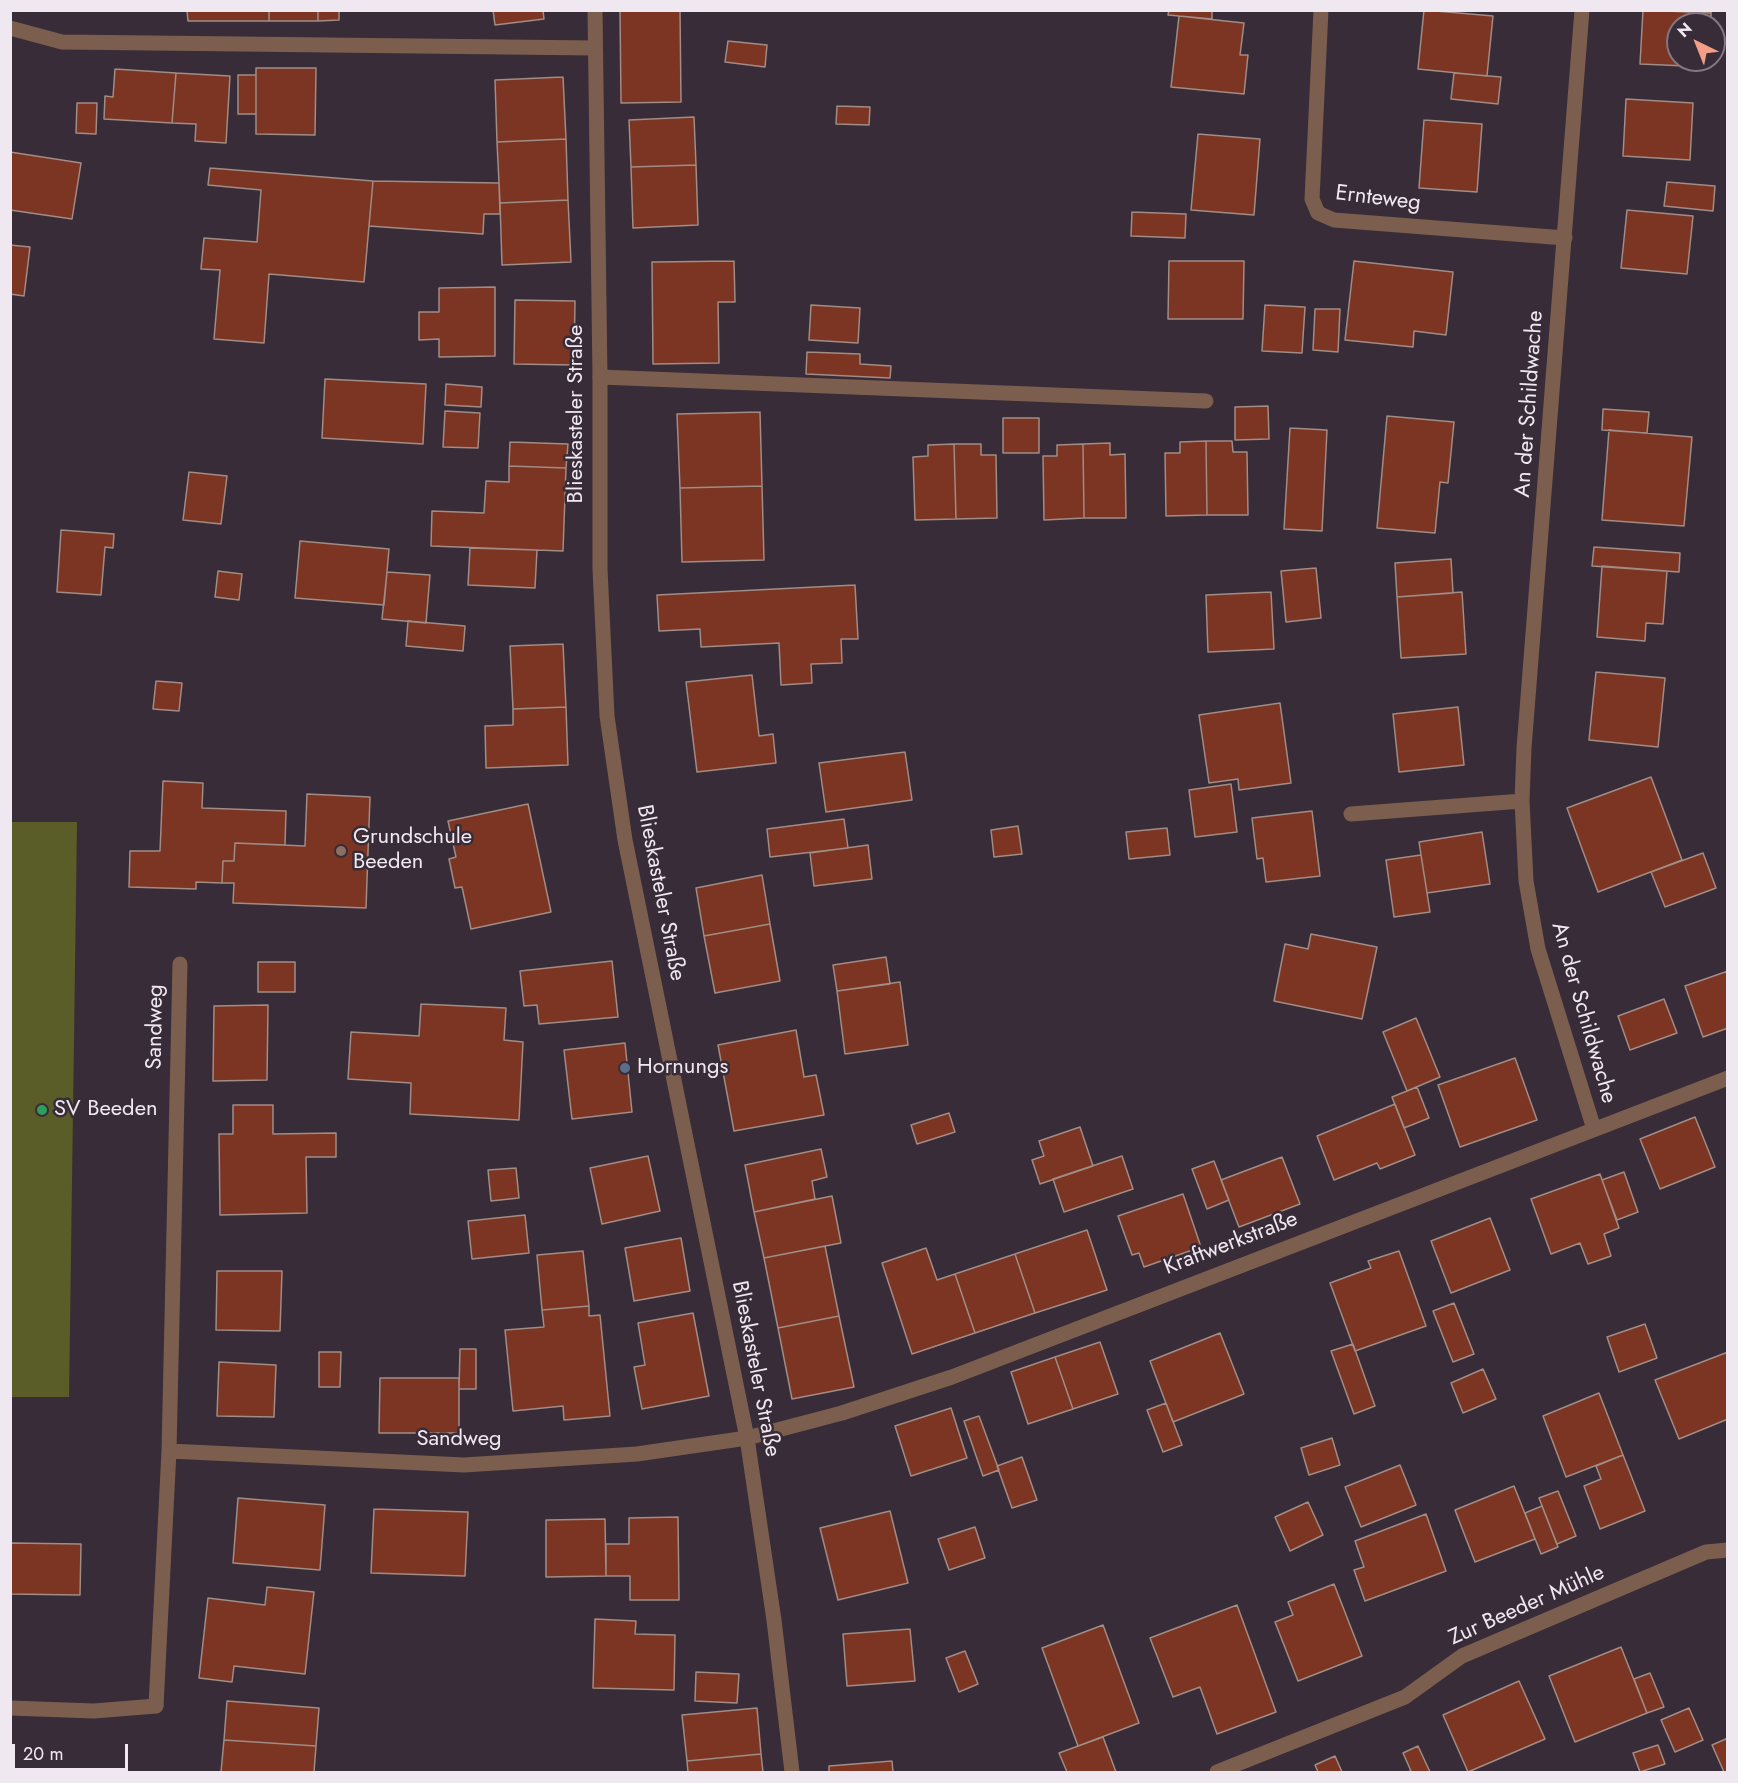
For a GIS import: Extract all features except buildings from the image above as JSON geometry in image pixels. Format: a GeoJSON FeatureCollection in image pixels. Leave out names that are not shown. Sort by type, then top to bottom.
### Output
{"type":"FeatureCollection","features":[{"type":"Feature","properties":{"kind":"street","name":"Blieskasteler Straße"},"geometry":{"type":"LineString","coordinates":[[595,10],[600,569],[608,716],[626,840],[747,1438],[774,1620],[792,1773]]}},
{"type":"Feature","properties":{"kind":"street","name":"Ernteweg"},"geometry":{"type":"LineString","coordinates":[[1321,10],[1312,199],[1318,213],[1334,220],[1565,238]]}},
{"type":"Feature","properties":{"kind":"street","name":"An der Schildwache"},"geometry":{"type":"LineString","coordinates":[[1582,10],[1524,748],[1522,801],[1526,881],[1538,949],[1594,1129]]}},
{"type":"Feature","properties":{"kind":"street"},"geometry":{"type":"LineString","coordinates":[[10,28],[62,42],[595,48]]}},
{"type":"Feature","properties":{"kind":"street"},"geometry":{"type":"LineString","coordinates":[[600,377],[1206,401]]}},
{"type":"Feature","properties":{"kind":"street"},"geometry":{"type":"LineString","coordinates":[[1351,814],[1522,801]]}},
{"type":"Feature","properties":{"kind":"street","name":"Sandweg"},"geometry":{"type":"LineString","coordinates":[[10,1708],[94,1711],[156,1706],[169,1451],[180,964]]}},
{"type":"Feature","properties":{"kind":"street","name":"Kraftwerkstraße"},"geometry":{"type":"LineString","coordinates":[[747,1438],[842,1413],[952,1377],[1728,1078]]}},
{"type":"Feature","properties":{"kind":"street","name":"Sandweg"},"geometry":{"type":"LineString","coordinates":[[169,1451],[465,1465],[637,1454],[747,1438]]}},
{"type":"Feature","properties":{"kind":"street","name":"Zur Beeder Mühle"},"geometry":{"type":"LineString","coordinates":[[1217,1773],[1405,1697],[1462,1656],[1706,1552],[1728,1550]]}},
{"type":"Feature","properties":{"kind":"green space","name":"SV Beeden"},"geometry":{"type":"Polygon","coordinates":[[[11,822],[77,822],[69,1397],[11,1397],[11,822]]]}},
{"type":"Feature","properties":{"kind":"place","name":"Grundschule Beeden"},"geometry":{"type":"Point","coordinates":[341,851]}},
{"type":"Feature","properties":{"kind":"place","name":"Hornungs"},"geometry":{"type":"Point","coordinates":[625,1068]}},
{"type":"Feature","properties":{"kind":"place","name":"SV Beeden"},"geometry":{"type":"Point","coordinates":[42,1110]}}]}
